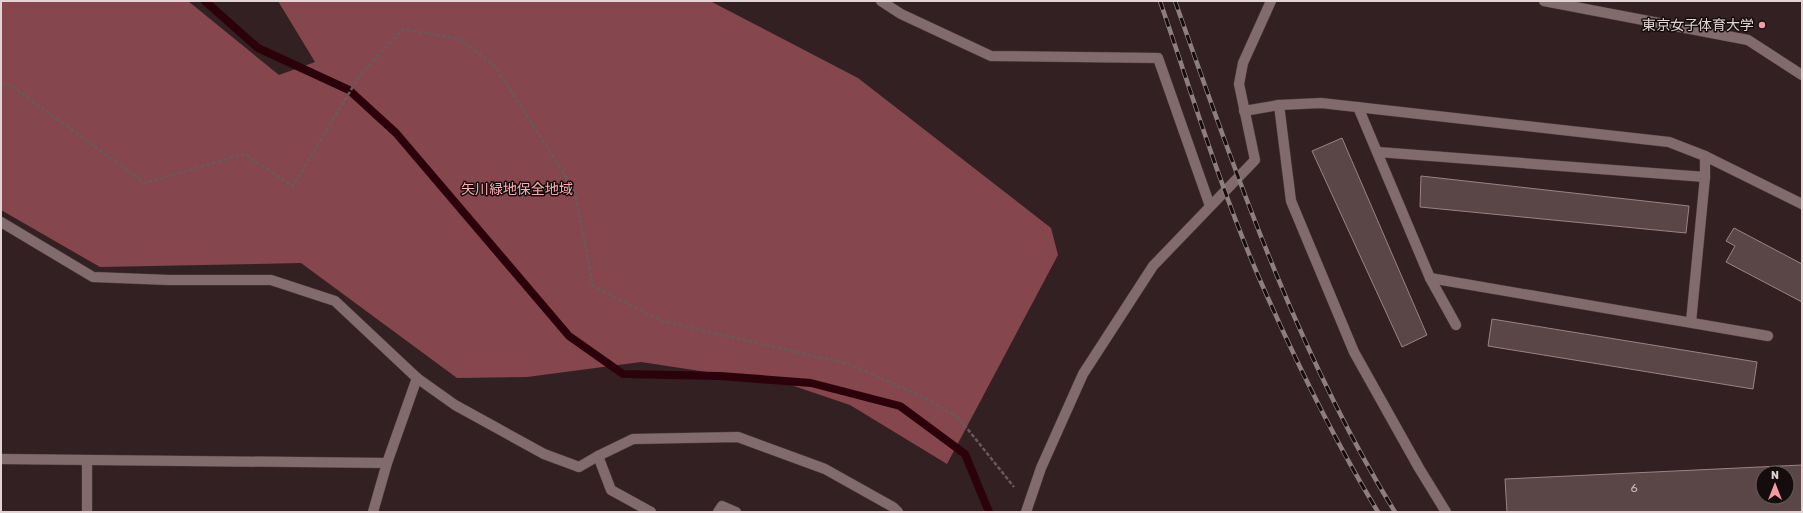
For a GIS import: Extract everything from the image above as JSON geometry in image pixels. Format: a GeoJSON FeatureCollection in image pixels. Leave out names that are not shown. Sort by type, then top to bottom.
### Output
{"type":"FeatureCollection","features":[{"type":"Feature","properties":{"kind":"street"},"geometry":{"type":"LineString","coordinates":[[881,1],[901,14],[991,56],[1158,58],[1210,206]]}},
{"type":"Feature","properties":{"kind":"street"},"geometry":{"type":"LineString","coordinates":[[1027,508],[1041,468],[1083,374],[1153,266],[1255,160],[1239,84],[1243,63],[1271,1]]}},
{"type":"Feature","properties":{"kind":"street"},"geometry":{"type":"LineString","coordinates":[[1544,1],[1748,40],[1802,74]]}},
{"type":"Feature","properties":{"kind":"street"},"geometry":{"type":"LineString","coordinates":[[1244,111],[1279,105],[1321,103],[1669,142],[1705,156],[1802,204]]}},
{"type":"Feature","properties":{"kind":"street"},"geometry":{"type":"LineString","coordinates":[[1279,105],[1291,201],[1354,352],[1419,468],[1446,512]]}},
{"type":"Feature","properties":{"kind":"street"},"geometry":{"type":"LineString","coordinates":[[1358,107],[1430,278],[1456,325]]}},
{"type":"Feature","properties":{"kind":"street"},"geometry":{"type":"LineString","coordinates":[[1378,152],[1705,177]]}},
{"type":"Feature","properties":{"kind":"street"},"geometry":{"type":"LineString","coordinates":[[1690,322],[1705,177],[1705,156]]}},
{"type":"Feature","properties":{"kind":"street"},"geometry":{"type":"LineString","coordinates":[[1,222],[93,277],[169,280],[271,280],[335,302],[417,378],[455,405],[544,454],[579,468],[598,456],[633,439],[738,436],[825,469],[898,512]]}},
{"type":"Feature","properties":{"kind":"street"},"geometry":{"type":"LineString","coordinates":[[1430,278],[1768,336]]}},
{"type":"Feature","properties":{"kind":"street"},"geometry":{"type":"LineString","coordinates":[[373,512],[387,463],[417,378]]}},
{"type":"Feature","properties":{"kind":"street"},"geometry":{"type":"LineString","coordinates":[[598,456],[610,490],[651,512]]}},
{"type":"Feature","properties":{"kind":"street"},"geometry":{"type":"LineString","coordinates":[[1,459],[387,463]]}},
{"type":"Feature","properties":{"kind":"street"},"geometry":{"type":"LineString","coordinates":[[87,461],[87,512]]}},
{"type":"Feature","properties":{"kind":"street"},"geometry":{"type":"LineString","coordinates":[[718,512],[722,506],[736,512]]}},
{"type":"Feature","properties":{"kind":"path"},"geometry":{"type":"LineString","coordinates":[[1,85],[9,84],[144,183],[244,154],[293,186],[360,75],[404,29],[460,39],[495,66],[574,191],[593,286],[662,322],[849,364],[925,398],[958,416],[1027,508]]}},
{"type":"Feature","properties":{"kind":"green space","name":"矢川緑地保全地域"},"geometry":{"type":"Polygon","coordinates":[[[1,1],[188,1],[279,75],[315,62],[278,1],[710,1],[858,78],[1051,228],[1058,255],[947,464],[850,405],[791,385],[641,362],[527,377],[457,378],[301,263],[100,267],[1,210],[1,1]]]}},
{"type":"Feature","properties":{"kind":"building"},"geometry":{"type":"Polygon","coordinates":[[[1342,138],[1427,335],[1402,347],[1312,151],[1342,138]]]}},
{"type":"Feature","properties":{"kind":"building"},"geometry":{"type":"Polygon","coordinates":[[[1421,176],[1689,206],[1686,233],[1420,207],[1421,176]]]}},
{"type":"Feature","properties":{"kind":"building"},"geometry":{"type":"Polygon","coordinates":[[[1734,228],[1802,264],[1802,302],[1726,262],[1735,246],[1726,241],[1734,228]]]}},
{"type":"Feature","properties":{"kind":"building"},"geometry":{"type":"Polygon","coordinates":[[[1492,319],[1757,362],[1753,389],[1488,346],[1492,319]]]}},
{"type":"Feature","properties":{"kind":"building"},"geometry":{"type":"Polygon","coordinates":[[[1795,465],[1802,465],[1802,512],[1507,512],[1505,479],[1755,467],[1755,505],[1795,505],[1795,465]]]}},
{"type":"Feature","properties":{"kind":"waterway"},"geometry":{"type":"LineString","coordinates":[[205,1],[258,48],[349,90],[396,133],[569,336],[623,374],[720,376],[811,383],[900,406],[965,454],[989,512]]}},
{"type":"Feature","properties":{"kind":"railway"},"geometry":{"type":"LineString","coordinates":[[1160,1],[1232,212],[1260,280],[1315,398],[1361,484],[1378,512]]}},
{"type":"Feature","properties":{"kind":"railway"},"geometry":{"type":"LineString","coordinates":[[1175,1],[1246,198],[1299,327],[1328,390],[1360,452],[1395,512]]}},
{"type":"Feature","properties":{"kind":"place","name":"東京女子体育大学"},"geometry":{"type":"Point","coordinates":[1762,25]}}]}
